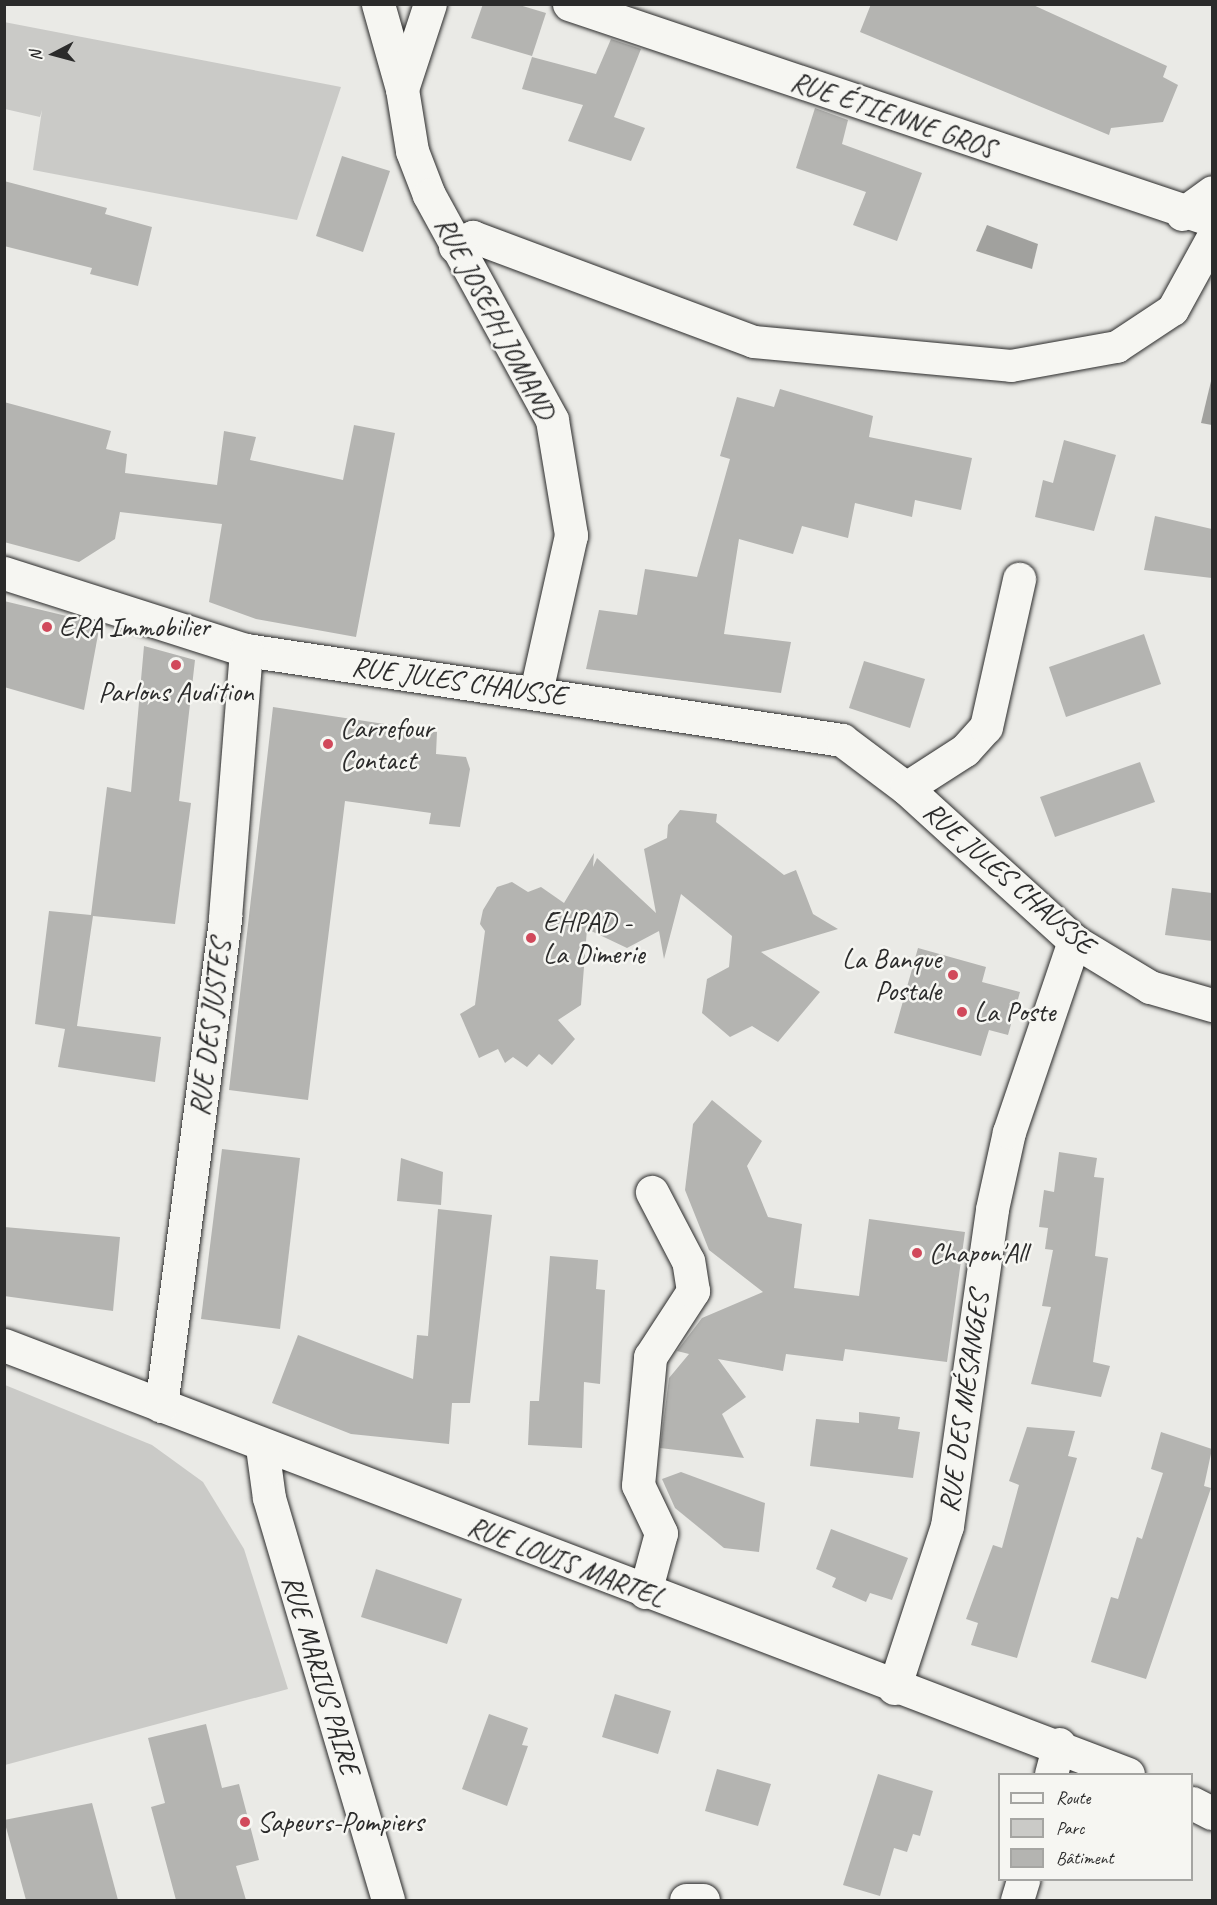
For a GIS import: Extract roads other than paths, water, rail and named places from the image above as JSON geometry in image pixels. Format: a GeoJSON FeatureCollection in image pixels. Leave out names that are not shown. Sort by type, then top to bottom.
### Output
{"type":"FeatureCollection","features":[{"type":"Feature","properties":{"kind":"street","name":"RUE JOSEPH JOMAND"},"geometry":{"type":"LineString","coordinates":[[378,4],[402,89],[412,151],[455,247],[552,420],[571,535],[536,692]]}},
{"type":"Feature","properties":{"kind":"street","name":"RUE JOSEPH JOMAND"},"geometry":{"type":"LineString","coordinates":[[402,89],[430,4]]}},
{"type":"Feature","properties":{"kind":"street","name":"RUE ÉTIENNE GROS"},"geometry":{"type":"LineString","coordinates":[[569,4],[1197,217],[1212,192]]}},
{"type":"Feature","properties":{"kind":"street"},"geometry":{"type":"LineString","coordinates":[[455,247],[473,237],[754,342],[1011,366],[1117,347],[1173,310],[1212,239]]}},
{"type":"Feature","properties":{"kind":"street","name":"RUE JULES CHAUSSE"},"geometry":{"type":"LineString","coordinates":[[4,573],[246,650],[842,740],[906,788],[1074,941],[1150,987],[1212,1005]]}},
{"type":"Feature","properties":{"kind":"street","name":"RUE JULES CHAUSSE"},"geometry":{"type":"LineString","coordinates":[[906,788],[965,750],[986,727],[1019,579]]}},
{"type":"Feature","properties":{"kind":"street","name":"RUE DES JUSTES"},"geometry":{"type":"LineString","coordinates":[[161,1406],[225,916],[246,650]]}},
{"type":"Feature","properties":{"kind":"street","name":"RUE DES MÉSANGES"},"geometry":{"type":"LineString","coordinates":[[894,1688],[947,1526],[992,1209],[1009,1132],[1074,941]]}},
{"type":"Feature","properties":{"kind":"street"},"geometry":{"type":"LineString","coordinates":[[645,1592],[661,1533],[638,1485],[650,1357],[693,1291],[688,1261],[652,1192]]}},
{"type":"Feature","properties":{"kind":"street","name":"RUE LOUIS MARTEL"},"geometry":{"type":"LineString","coordinates":[[4,1345],[262,1447],[894,1688],[1055,1759],[1123,1773]]}},
{"type":"Feature","properties":{"kind":"street","name":"RUE MARIUS PAIRE"},"geometry":{"type":"LineString","coordinates":[[262,1447],[269,1498],[388,1900]]}},
{"type":"Feature","properties":{"kind":"street"},"geometry":{"type":"LineString","coordinates":[[1017,1900],[1023,1881]]}},
{"type":"Feature","properties":{"kind":"street"},"geometry":{"type":"LineString","coordinates":[[686,1900],[703,1900]]}},
{"type":"Feature","properties":{"kind":"place","name":"ERA Immobilier"},"geometry":{"type":"Point","coordinates":[47,627]}},
{"type":"Feature","properties":{"kind":"place","name":"Parlons Audition"},"geometry":{"type":"Point","coordinates":[176,665]}},
{"type":"Feature","properties":{"kind":"place","name":"Carrefour Contact"},"geometry":{"type":"Point","coordinates":[328,744]}},
{"type":"Feature","properties":{"kind":"place","name":"EHPAD - La Dimerie"},"geometry":{"type":"Point","coordinates":[531,938]}},
{"type":"Feature","properties":{"kind":"place","name":"La Banque Postale"},"geometry":{"type":"Point","coordinates":[953,975]}},
{"type":"Feature","properties":{"kind":"place","name":"La Poste"},"geometry":{"type":"Point","coordinates":[962,1012]}},
{"type":"Feature","properties":{"kind":"place","name":"Chapon'All"},"geometry":{"type":"Point","coordinates":[917,1253]}},
{"type":"Feature","properties":{"kind":"place","name":"Sapeurs-Pompiers"},"geometry":{"type":"Point","coordinates":[245,1822]}}]}
